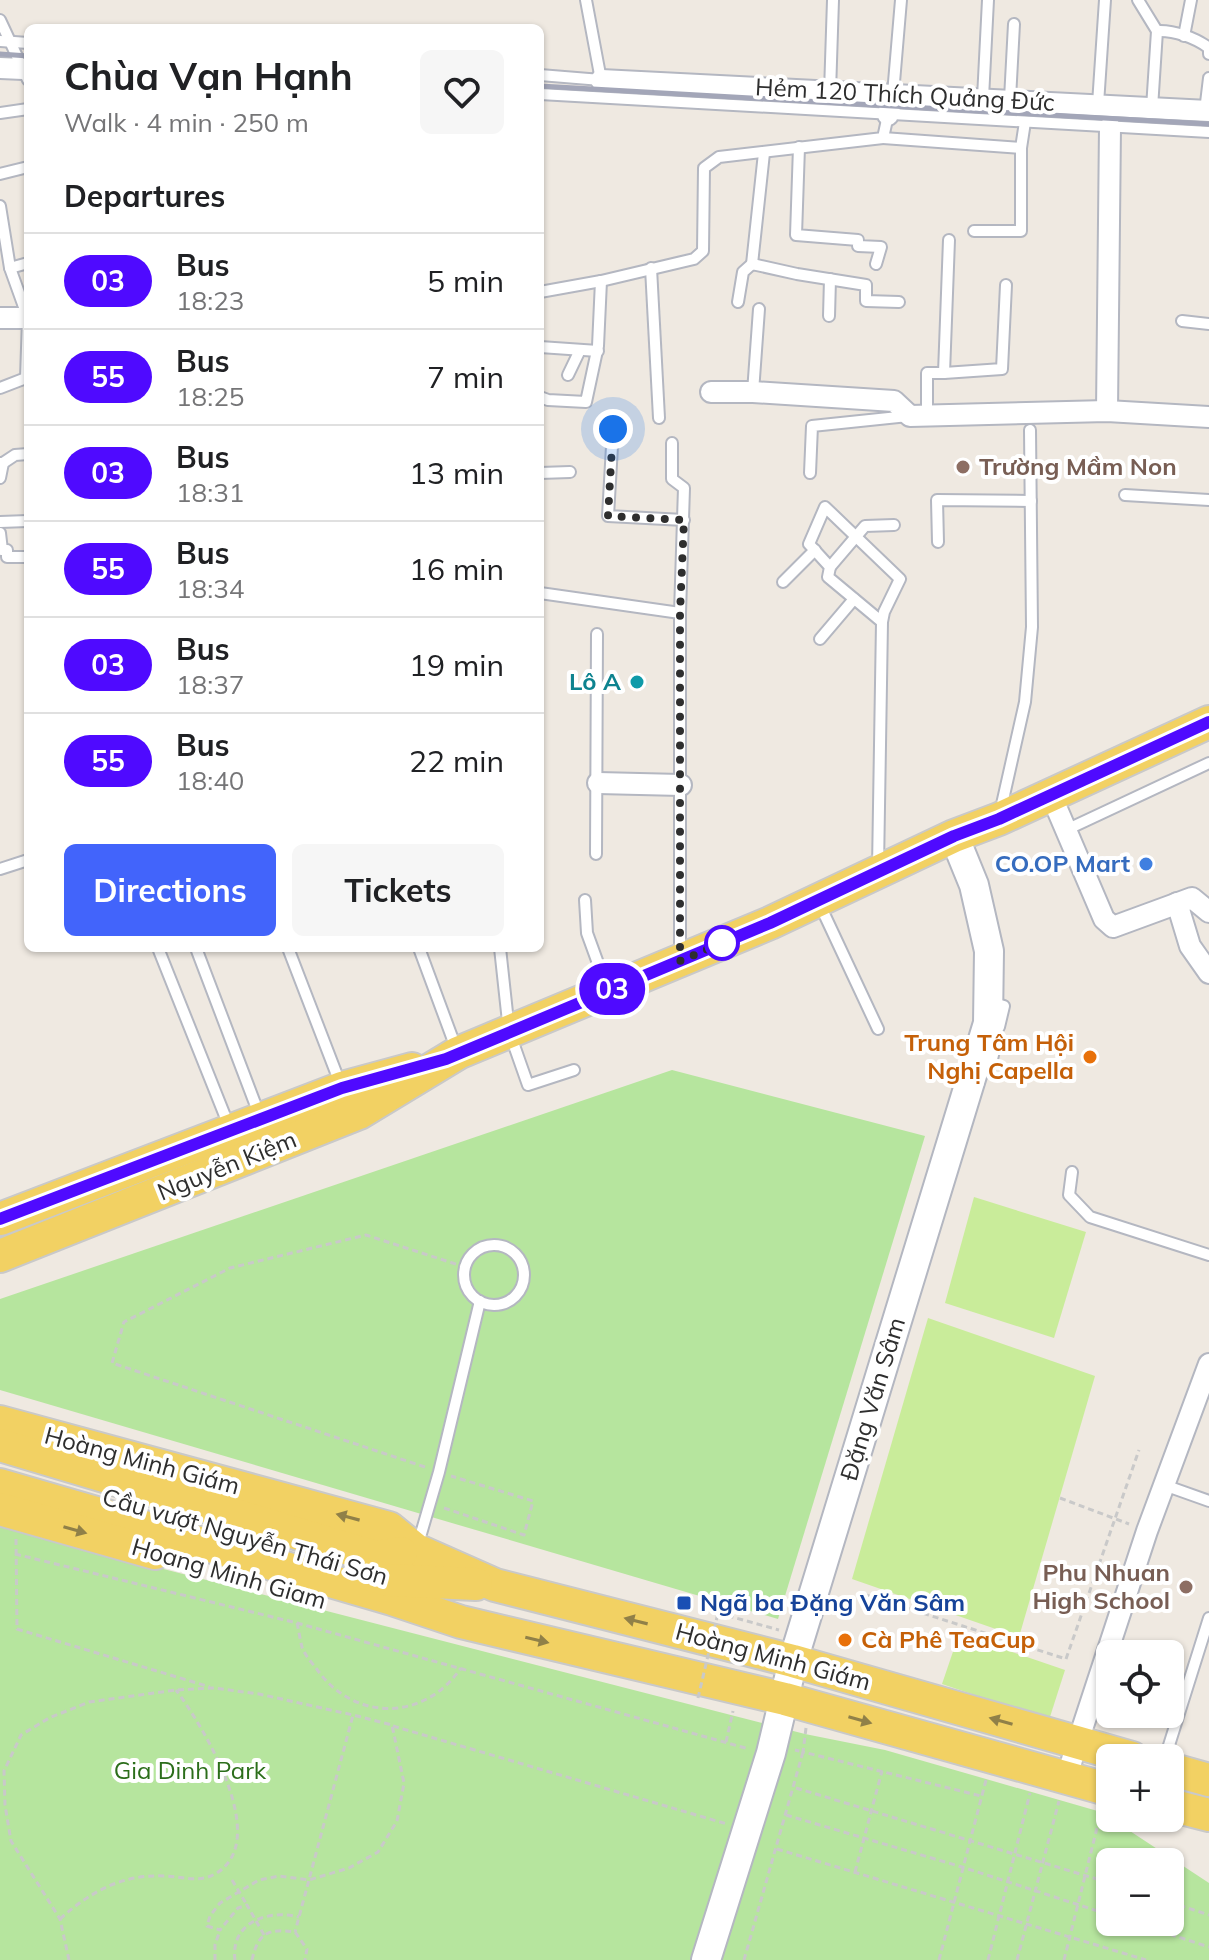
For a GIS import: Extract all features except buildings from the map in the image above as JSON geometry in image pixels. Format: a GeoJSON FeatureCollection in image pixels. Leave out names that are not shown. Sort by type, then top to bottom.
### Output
{"type":"FeatureCollection","features":[{"type":"Feature","properties":{"kind":"main road","name":"Nguyễn Kiệm"},"geometry":{"type":"LineString","coordinates":[[0,1256],[359,1113],[452,1056],[818,901],[954,836],[999,819],[1209,722]]}},
{"type":"Feature","properties":{"kind":"main road"},"geometry":{"type":"LineString","coordinates":[[1,1219],[452,1056]]}},
{"type":"Feature","properties":{"kind":"main road","name":"Nguyễn Kiệm"},"geometry":{"type":"LineString","coordinates":[[1,1219],[261,1120],[348,1094]]}},
{"type":"Feature","properties":{"kind":"main road","name":"Hoàng Minh Giám"},"geometry":{"type":"LineString","coordinates":[[0,1422],[389,1528],[416,1550],[495,1585],[793,1661],[1096,1748]]}},
{"type":"Feature","properties":{"kind":"main road","name":"Hoàng Minh Giám"},"geometry":{"type":"LineString","coordinates":[[0,1445],[376,1557],[416,1550]]}},
{"type":"Feature","properties":{"kind":"main road","name":"Cầu vượt Nguyễn Thái Sơn"},"geometry":{"type":"LineString","coordinates":[[0,1467],[390,1589]]}},
{"type":"Feature","properties":{"kind":"main road","name":"Cầu vượt Nguyễn Thái Sơn"},"geometry":{"type":"LineString","coordinates":[[0,1485],[390,1589],[495,1585]]}},
{"type":"Feature","properties":{"kind":"main road","name":"Hoang Minh Giam"},"geometry":{"type":"LineString","coordinates":[[0,1509],[387,1618],[461,1622]]}},
{"type":"Feature","properties":{"kind":"main road","name":"Hoàng Minh Giám"},"geometry":{"type":"LineString","coordinates":[[390,1589],[461,1622],[785,1699],[1066,1778],[1096,1795]]}},
{"type":"Feature","properties":{"kind":"main road"},"geometry":{"type":"LineString","coordinates":[[1184,1773],[1209,1780]]}},
{"type":"Feature","properties":{"kind":"main road"},"geometry":{"type":"LineString","coordinates":[[1184,1809],[1209,1815]]}},
{"type":"Feature","properties":{"kind":"street"},"geometry":{"type":"LineString","coordinates":[[0,68],[24,73]]}},
{"type":"Feature","properties":{"kind":"street","name":"Hẻm 120 Thích Quảng Đức"},"geometry":{"type":"LineString","coordinates":[[601,80],[1207,111]]}},
{"type":"Feature","properties":{"kind":"street"},"geometry":{"type":"LineString","coordinates":[[888,115],[893,94]]}},
{"type":"Feature","properties":{"kind":"street"},"geometry":{"type":"LineString","coordinates":[[1107,411],[1110,127]]}},
{"type":"Feature","properties":{"kind":"street"},"geometry":{"type":"LineString","coordinates":[[0,318],[24,318]]}},
{"type":"Feature","properties":{"kind":"street"},"geometry":{"type":"LineString","coordinates":[[711,392],[894,401],[918,416],[1107,411],[1209,417]]}},
{"type":"Feature","properties":{"kind":"street"},"geometry":{"type":"LineString","coordinates":[[598,783],[681,785]]}},
{"type":"Feature","properties":{"kind":"street"},"geometry":{"type":"LineString","coordinates":[[1051,795],[1104,919],[1113,927],[1192,898],[1209,912]]}},
{"type":"Feature","properties":{"kind":"street","name":"Đặng Văn Sâm"},"geometry":{"type":"LineString","coordinates":[[706,1960],[771,1753],[793,1661],[988,1023],[989,951],[974,885],[954,836]]}},
{"type":"Feature","properties":{"kind":"street"},"geometry":{"type":"LineString","coordinates":[[1177,903],[1190,946],[1209,973]]}},
{"type":"Feature","properties":{"kind":"street"},"geometry":{"type":"LineString","coordinates":[[1066,1778],[1147,1531],[1209,1364]]}},
{"type":"Feature","properties":{"kind":"lane"},"geometry":{"type":"LineString","coordinates":[[544,75],[601,80],[586,0]]}},
{"type":"Feature","properties":{"kind":"lane"},"geometry":{"type":"LineString","coordinates":[[830,92],[833,0]]}},
{"type":"Feature","properties":{"kind":"lane"},"geometry":{"type":"LineString","coordinates":[[893,94],[901,0]]}},
{"type":"Feature","properties":{"kind":"lane"},"geometry":{"type":"LineString","coordinates":[[983,98],[988,0]]}},
{"type":"Feature","properties":{"kind":"lane"},"geometry":{"type":"LineString","coordinates":[[1098,104],[1105,0]]}},
{"type":"Feature","properties":{"kind":"lane"},"geometry":{"type":"LineString","coordinates":[[1138,0],[1157,31],[1152,108]]}},
{"type":"Feature","properties":{"kind":"lane"},"geometry":{"type":"LineString","coordinates":[[1184,36],[1191,0]]}},
{"type":"Feature","properties":{"kind":"lane"},"geometry":{"type":"LineString","coordinates":[[0,20],[5,41],[24,70]]}},
{"type":"Feature","properties":{"kind":"lane"},"geometry":{"type":"LineString","coordinates":[[1010,99],[1014,24]]}},
{"type":"Feature","properties":{"kind":"lane"},"geometry":{"type":"LineString","coordinates":[[1157,31],[1166,30],[1199,40],[1209,48],[1209,54]]}},
{"type":"Feature","properties":{"kind":"lane"},"geometry":{"type":"LineString","coordinates":[[1207,111],[1209,78]]}},
{"type":"Feature","properties":{"kind":"lane"},"geometry":{"type":"LineString","coordinates":[[544,94],[1209,132]]}},
{"type":"Feature","properties":{"kind":"lane"},"geometry":{"type":"LineString","coordinates":[[0,113],[24,110]]}},
{"type":"Feature","properties":{"kind":"lane"},"geometry":{"type":"LineString","coordinates":[[883,138],[888,115]]}},
{"type":"Feature","properties":{"kind":"lane"},"geometry":{"type":"LineString","coordinates":[[974,231],[1021,231],[1021,148],[1025,122]]}},
{"type":"Feature","properties":{"kind":"lane"},"geometry":{"type":"LineString","coordinates":[[544,291],[694,259],[703,251],[704,168],[719,157],[883,138],[1021,148]]}},
{"type":"Feature","properties":{"kind":"lane"},"geometry":{"type":"LineString","coordinates":[[799,147],[796,235],[858,240],[858,246],[881,247],[876,264]]}},
{"type":"Feature","properties":{"kind":"lane"},"geometry":{"type":"LineString","coordinates":[[738,302],[743,272],[752,264],[764,153]]}},
{"type":"Feature","properties":{"kind":"lane"},"geometry":{"type":"LineString","coordinates":[[0,174],[24,168]]}},
{"type":"Feature","properties":{"kind":"lane"},"geometry":{"type":"LineString","coordinates":[[0,206],[3,242],[24,307]]}},
{"type":"Feature","properties":{"kind":"lane"},"geometry":{"type":"LineString","coordinates":[[944,373],[949,240]]}},
{"type":"Feature","properties":{"kind":"lane"},"geometry":{"type":"LineString","coordinates":[[10,268],[24,264]]}},
{"type":"Feature","properties":{"kind":"lane"},"geometry":{"type":"LineString","coordinates":[[752,264],[866,285],[866,301],[899,302]]}},
{"type":"Feature","properties":{"kind":"lane"},"geometry":{"type":"LineString","coordinates":[[651,268],[659,418]]}},
{"type":"Feature","properties":{"kind":"lane"},"geometry":{"type":"LineString","coordinates":[[829,316],[830,279]]}},
{"type":"Feature","properties":{"kind":"lane"},"geometry":{"type":"LineString","coordinates":[[544,398],[586,402],[598,351],[601,281]]}},
{"type":"Feature","properties":{"kind":"lane"},"geometry":{"type":"LineString","coordinates":[[810,473],[812,426],[918,416],[927,373],[1002,369],[1006,285]]}},
{"type":"Feature","properties":{"kind":"lane"},"geometry":{"type":"LineString","coordinates":[[753,392],[759,309]]}},
{"type":"Feature","properties":{"kind":"lane"},"geometry":{"type":"LineString","coordinates":[[1182,321],[1209,324]]}},
{"type":"Feature","properties":{"kind":"lane"},"geometry":{"type":"LineString","coordinates":[[544,347],[598,351]]}},
{"type":"Feature","properties":{"kind":"lane"},"geometry":{"type":"LineString","coordinates":[[568,375],[580,350]]}},
{"type":"Feature","properties":{"kind":"lane"},"geometry":{"type":"LineString","coordinates":[[0,388],[24,379]]}},
{"type":"Feature","properties":{"kind":"lane"},"geometry":{"type":"LineString","coordinates":[[613,429],[608,516],[684,520]]}},
{"type":"Feature","properties":{"kind":"lane"},"geometry":{"type":"LineString","coordinates":[[999,819],[1025,702],[1032,627],[1030,430]]}},
{"type":"Feature","properties":{"kind":"lane"},"geometry":{"type":"LineString","coordinates":[[672,443],[672,479],[684,488],[680,613],[680,961]]}},
{"type":"Feature","properties":{"kind":"lane"},"geometry":{"type":"LineString","coordinates":[[0,478],[1,463],[15,455],[24,454]]}},
{"type":"Feature","properties":{"kind":"lane"},"geometry":{"type":"LineString","coordinates":[[544,473],[570,472]]}},
{"type":"Feature","properties":{"kind":"lane"},"geometry":{"type":"LineString","coordinates":[[1125,495],[1209,500]]}},
{"type":"Feature","properties":{"kind":"lane"},"geometry":{"type":"LineString","coordinates":[[938,542],[937,500],[1031,501]]}},
{"type":"Feature","properties":{"kind":"lane"},"geometry":{"type":"LineString","coordinates":[[830,567],[809,544],[825,507],[900,579],[882,622],[877,874]]}},
{"type":"Feature","properties":{"kind":"lane"},"geometry":{"type":"LineString","coordinates":[[0,522],[24,521]]}},
{"type":"Feature","properties":{"kind":"lane"},"geometry":{"type":"LineString","coordinates":[[882,622],[828,577],[830,567],[865,526],[894,525]]}},
{"type":"Feature","properties":{"kind":"lane"},"geometry":{"type":"LineString","coordinates":[[0,533],[2,550],[7,550],[7,557],[24,557]]}},
{"type":"Feature","properties":{"kind":"lane"},"geometry":{"type":"LineString","coordinates":[[783,582],[815,550]]}},
{"type":"Feature","properties":{"kind":"lane"},"geometry":{"type":"LineString","coordinates":[[544,594],[680,613]]}},
{"type":"Feature","properties":{"kind":"lane"},"geometry":{"type":"LineString","coordinates":[[820,639],[854,599]]}},
{"type":"Feature","properties":{"kind":"lane"},"geometry":{"type":"LineString","coordinates":[[596,854],[597,634]]}},
{"type":"Feature","properties":{"kind":"lane"},"geometry":{"type":"LineString","coordinates":[[1066,830],[1209,763]]}},
{"type":"Feature","properties":{"kind":"lane"},"geometry":{"type":"LineString","coordinates":[[0,869],[24,861]]}},
{"type":"Feature","properties":{"kind":"lane"},"geometry":{"type":"LineString","coordinates":[[585,900],[587,933],[608,990]]}},
{"type":"Feature","properties":{"kind":"lane"},"geometry":{"type":"LineString","coordinates":[[818,901],[878,1029]]}},
{"type":"Feature","properties":{"kind":"lane"},"geometry":{"type":"LineString","coordinates":[[160,952],[231,1132]]}},
{"type":"Feature","properties":{"kind":"lane"},"geometry":{"type":"LineString","coordinates":[[198,952],[261,1120]]}},
{"type":"Feature","properties":{"kind":"lane"},"geometry":{"type":"LineString","coordinates":[[290,952],[348,1094]]}},
{"type":"Feature","properties":{"kind":"lane"},"geometry":{"type":"LineString","coordinates":[[420,952],[452,1056]]}},
{"type":"Feature","properties":{"kind":"lane"},"geometry":{"type":"LineString","coordinates":[[500,952],[509,1031],[528,1085],[574,1070]]}},
{"type":"Feature","properties":{"kind":"lane"},"geometry":{"type":"LineString","coordinates":[[1072,1172],[1069,1195],[1090,1217],[1209,1255]]}},
{"type":"Feature","properties":{"kind":"lane"},"geometry":{"type":"LineString","coordinates":[[488,1245],[508,1248],[521,1262],[523,1281],[513,1297],[496,1305],[480,1301],[465,1284],[465,1267],[474,1253],[488,1245]]}},
{"type":"Feature","properties":{"kind":"lane"},"geometry":{"type":"LineString","coordinates":[[416,1550],[439,1472],[480,1301]]}},
{"type":"Feature","properties":{"kind":"lane"},"geometry":{"type":"LineString","coordinates":[[1164,1485],[1209,1501]]}},
{"type":"Feature","properties":{"kind":"lane"},"geometry":{"type":"LineString","coordinates":[[1169,1744],[1209,1618]]}},
{"type":"Feature","properties":{"kind":"path"},"geometry":{"type":"LineString","coordinates":[[441,1506],[524,1535],[533,1501],[112,1363],[124,1322],[230,1268],[366,1235],[465,1267]]}},
{"type":"Feature","properties":{"kind":"path"},"geometry":{"type":"LineString","coordinates":[[866,1595],[1066,1659],[1139,1450]]}},
{"type":"Feature","properties":{"kind":"path"},"geometry":{"type":"LineString","coordinates":[[448,1486],[452,1476]]}},
{"type":"Feature","properties":{"kind":"path"},"geometry":{"type":"LineString","coordinates":[[1060,1498],[1147,1531]]}},
{"type":"Feature","properties":{"kind":"path"},"geometry":{"type":"LineString","coordinates":[[739,1828],[392,1725],[259,1694],[214,1688],[17,1629],[15,1554],[297,1623],[758,1751]]}},
{"type":"Feature","properties":{"kind":"path"},"geometry":{"type":"LineString","coordinates":[[698,1698],[718,1613],[759,1625]]}},
{"type":"Feature","properties":{"kind":"path"},"geometry":{"type":"LineString","coordinates":[[297,1623],[303,1650],[323,1679],[343,1697],[369,1707],[398,1707],[425,1702],[448,1686],[461,1668]]}},
{"type":"Feature","properties":{"kind":"path"},"geometry":{"type":"LineString","coordinates":[[69,1960],[60,1919],[11,1841],[4,1771],[21,1735],[49,1718],[89,1702],[214,1688]]}},
{"type":"Feature","properties":{"kind":"path"},"geometry":{"type":"LineString","coordinates":[[60,1919],[82,1899],[104,1887],[134,1877],[193,1879],[213,1875],[231,1859],[238,1838],[234,1802],[205,1732],[176,1690]]}},
{"type":"Feature","properties":{"kind":"path"},"geometry":{"type":"LineString","coordinates":[[726,1742],[734,1709]]}},
{"type":"Feature","properties":{"kind":"path"},"geometry":{"type":"LineString","coordinates":[[295,1932],[353,1715]]}},
{"type":"Feature","properties":{"kind":"path"},"geometry":{"type":"LineString","coordinates":[[220,1930],[207,1926],[210,1916],[220,1903],[237,1890],[259,1880],[279,1876],[309,1880],[349,1868],[378,1852],[397,1821],[404,1783],[392,1725]]}},
{"type":"Feature","properties":{"kind":"path"},"geometry":{"type":"LineString","coordinates":[[744,1960],[795,1787],[805,1734]]}},
{"type":"Feature","properties":{"kind":"path"},"geometry":{"type":"LineString","coordinates":[[803,1752],[981,1796]]}},
{"type":"Feature","properties":{"kind":"path"},"geometry":{"type":"LineString","coordinates":[[854,1874],[882,1771]]}},
{"type":"Feature","properties":{"kind":"path"},"geometry":{"type":"LineString","coordinates":[[1017,1960],[1066,1778]]}},
{"type":"Feature","properties":{"kind":"path"},"geometry":{"type":"LineString","coordinates":[[939,1960],[986,1780]]}},
{"type":"Feature","properties":{"kind":"path"},"geometry":{"type":"LineString","coordinates":[[795,1787],[1096,1878]]}},
{"type":"Feature","properties":{"kind":"path"},"geometry":{"type":"LineString","coordinates":[[988,1960],[1031,1792]]}},
{"type":"Feature","properties":{"kind":"path"},"geometry":{"type":"LineString","coordinates":[[786,1815],[1096,1911]]}},
{"type":"Feature","properties":{"kind":"path"},"geometry":{"type":"LineString","coordinates":[[1064,1960],[1098,1832]]}},
{"type":"Feature","properties":{"kind":"path"},"geometry":{"type":"LineString","coordinates":[[777,1849],[1146,1960]]}},
{"type":"Feature","properties":{"kind":"path"},"geometry":{"type":"LineString","coordinates":[[232,1880],[264,1935]]}},
{"type":"Feature","properties":{"kind":"path"},"geometry":{"type":"LineString","coordinates":[[215,1960],[215,1945],[220,1930],[238,1908],[247,1905]]}},
{"type":"Feature","properties":{"kind":"path"},"geometry":{"type":"LineString","coordinates":[[1184,1907],[1209,1915]]}},
{"type":"Feature","properties":{"kind":"path"},"geometry":{"type":"LineString","coordinates":[[235,1960],[238,1936],[255,1921],[278,1913],[299,1917]]}},
{"type":"Feature","properties":{"kind":"path"},"geometry":{"type":"LineString","coordinates":[[252,1960],[256,1944],[264,1935],[280,1930],[295,1932],[307,1949],[305,1960]]}},
{"type":"Feature","properties":{"kind":"path"},"geometry":{"type":"LineString","coordinates":[[1175,1936],[1209,1947]]}},
{"type":"Feature","properties":{"kind":"green space"},"geometry":{"type":"Polygon","coordinates":[[[672,1070],[925,1136],[778,1619],[0,1390],[0,1299],[672,1070]]]}},
{"type":"Feature","properties":{"kind":"green space"},"geometry":{"type":"Polygon","coordinates":[[[974,1197],[1086,1232],[1054,1338],[945,1303],[974,1197]]]}},
{"type":"Feature","properties":{"kind":"green space"},"geometry":{"type":"Polygon","coordinates":[[[928,1318],[1095,1376],[1019,1637],[852,1579],[928,1318]]]}},
{"type":"Feature","properties":{"kind":"green space","name":"Gia Dinh Park"},"geometry":{"type":"Polygon","coordinates":[[[0,1527],[805,1734],[885,1750],[1096,1811],[1096,1832],[1131,1832],[1156,1848],[1096,1848],[1096,1936],[1184,1936],[1184,1867],[1209,1883],[1209,1960],[0,1960],[0,1527]]]}},
{"type":"Feature","properties":{"kind":"green space"},"geometry":{"type":"Polygon","coordinates":[[[959,1634],[1065,1670],[1049,1720],[942,1684],[959,1634]]]}},
{"type":"Feature","properties":{"kind":"railway"},"geometry":{"type":"LineString","coordinates":[[0,54],[24,56]]}},
{"type":"Feature","properties":{"kind":"railway"},"geometry":{"type":"LineString","coordinates":[[544,86],[1209,124]]}},
{"type":"Feature","properties":{"kind":"bus line","name":"03"},"geometry":{"type":"LineString","coordinates":[[0,1219],[342,1088],[446,1059],[770,923],[954,836],[999,819],[1209,722]]}},
{"type":"Feature","properties":{"kind":"place","name":"Trường Mầm Non"},"geometry":{"type":"Point","coordinates":[963,467]}},
{"type":"Feature","properties":{"kind":"place","name":"Lô A"},"geometry":{"type":"Point","coordinates":[637,682]}},
{"type":"Feature","properties":{"kind":"place","name":"CO.OP Mart"},"geometry":{"type":"Point","coordinates":[1146,864]}},
{"type":"Feature","properties":{"kind":"place","name":"Trung Tâm Hội Nghị Capella"},"geometry":{"type":"Point","coordinates":[1090,1057]}},
{"type":"Feature","properties":{"kind":"place","name":"Phu Nhuan High School"},"geometry":{"type":"Point","coordinates":[1186,1587]}},
{"type":"Feature","properties":{"kind":"place","name":"Ngã ba Đặng Văn Sâm"},"geometry":{"type":"Point","coordinates":[684,1603]}},
{"type":"Feature","properties":{"kind":"place","name":"Cà Phê TeaCup"},"geometry":{"type":"Point","coordinates":[845,1640]}},
{"type":"Feature","properties":{"kind":"route"},"geometry":{"type":"LineString","coordinates":[[613,429],[608,516],[684,520],[680,613],[680,961],[725,942],[722,943]]}}]}
